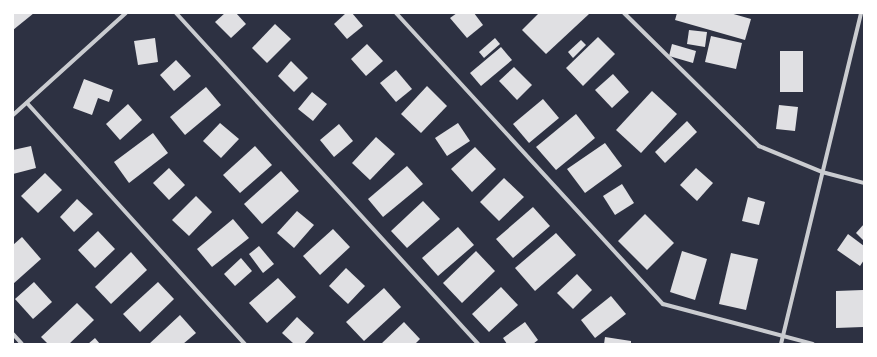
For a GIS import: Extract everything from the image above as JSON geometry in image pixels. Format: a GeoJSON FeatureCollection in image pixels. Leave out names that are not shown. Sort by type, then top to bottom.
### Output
{"type":"FeatureCollection","features":[{"type":"Feature","properties":{"kind":"street"},"geometry":{"type":"LineString","coordinates":[[13,115],[126,13]]}},
{"type":"Feature","properties":{"kind":"street"},"geometry":{"type":"LineString","coordinates":[[176,13],[478,344]]}},
{"type":"Feature","properties":{"kind":"street"},"geometry":{"type":"LineString","coordinates":[[396,13],[663,304],[813,344]]}},
{"type":"Feature","properties":{"kind":"street"},"geometry":{"type":"LineString","coordinates":[[624,13],[759,146],[822,172],[864,183]]}},
{"type":"Feature","properties":{"kind":"street"},"geometry":{"type":"LineString","coordinates":[[781,344],[822,172],[862,21],[861,13]]}},
{"type":"Feature","properties":{"kind":"street"},"geometry":{"type":"LineString","coordinates":[[27,103],[245,344]]}},
{"type":"Feature","properties":{"kind":"street"},"geometry":{"type":"LineString","coordinates":[[13,334],[22,344]]}},
{"type":"Feature","properties":{"kind":"building"},"geometry":{"type":"Polygon","coordinates":[[[13,13],[34,13],[13,30],[13,13]]]}},
{"type":"Feature","properties":{"kind":"building"},"geometry":{"type":"Polygon","coordinates":[[[225,13],[236,13],[246,24],[231,38],[215,22],[225,13]]]}},
{"type":"Feature","properties":{"kind":"building"},"geometry":{"type":"Polygon","coordinates":[[[346,13],[352,13],[363,26],[347,39],[334,24],[346,13]]]}},
{"type":"Feature","properties":{"kind":"building"},"geometry":{"type":"Polygon","coordinates":[[[457,13],[474,13],[483,25],[467,38],[450,18],[457,13]]]}},
{"type":"Feature","properties":{"kind":"building"},"geometry":{"type":"Polygon","coordinates":[[[539,13],[589,14],[546,54],[522,30],[539,13]]]}},
{"type":"Feature","properties":{"kind":"building"},"geometry":{"type":"Polygon","coordinates":[[[677,13],[730,13],[751,19],[745,40],[675,20],[677,13]]]}},
{"type":"Feature","properties":{"kind":"building"},"geometry":{"type":"Polygon","coordinates":[[[275,24],[291,39],[267,63],[252,48],[275,24]]]}},
{"type":"Feature","properties":{"kind":"building"},"geometry":{"type":"Polygon","coordinates":[[[689,30],[707,32],[705,47],[687,44],[689,30]]]}},
{"type":"Feature","properties":{"kind":"building"},"geometry":{"type":"Polygon","coordinates":[[[711,36],[742,43],[736,69],[705,62],[711,36]]]}},
{"type":"Feature","properties":{"kind":"building"},"geometry":{"type":"Polygon","coordinates":[[[598,37],[615,54],[583,86],[566,68],[598,37]]]}},
{"type":"Feature","properties":{"kind":"building"},"geometry":{"type":"Polygon","coordinates":[[[155,38],[158,62],[138,65],[134,41],[155,38]]]}},
{"type":"Feature","properties":{"kind":"building"},"geometry":{"type":"Polygon","coordinates":[[[495,38],[500,44],[484,58],[479,52],[495,38]]]}},
{"type":"Feature","properties":{"kind":"building"},"geometry":{"type":"Polygon","coordinates":[[[581,40],[586,45],[573,58],[568,52],[581,40]]]}},
{"type":"Feature","properties":{"kind":"building"},"geometry":{"type":"Polygon","coordinates":[[[367,44],[383,61],[366,76],[351,59],[367,44]]]}},
{"type":"Feature","properties":{"kind":"building"},"geometry":{"type":"Polygon","coordinates":[[[672,44],[696,51],[693,63],[669,56],[672,44]]]}},
{"type":"Feature","properties":{"kind":"building"},"geometry":{"type":"Polygon","coordinates":[[[501,47],[512,60],[481,86],[470,73],[501,47]]]}},
{"type":"Feature","properties":{"kind":"building"},"geometry":{"type":"Polygon","coordinates":[[[780,51],[803,51],[803,92],[780,92],[780,51]]]}},
{"type":"Feature","properties":{"kind":"building"},"geometry":{"type":"Polygon","coordinates":[[[176,60],[191,76],[174,91],[160,75],[176,60]]]}},
{"type":"Feature","properties":{"kind":"building"},"geometry":{"type":"Polygon","coordinates":[[[291,61],[308,78],[294,92],[278,76],[291,61]]]}},
{"type":"Feature","properties":{"kind":"building"},"geometry":{"type":"Polygon","coordinates":[[[514,67],[532,85],[517,100],[499,81],[514,67]]]}},
{"type":"Feature","properties":{"kind":"building"},"geometry":{"type":"Polygon","coordinates":[[[396,70],[412,89],[396,102],[380,83],[396,70]]]}},
{"type":"Feature","properties":{"kind":"building"},"geometry":{"type":"Polygon","coordinates":[[[613,74],[629,92],[612,108],[595,90],[613,74]]]}},
{"type":"Feature","properties":{"kind":"building"},"geometry":{"type":"Polygon","coordinates":[[[84,79],[113,90],[109,102],[98,98],[92,115],[73,108],[84,79]]]}},
{"type":"Feature","properties":{"kind":"building"},"geometry":{"type":"Polygon","coordinates":[[[427,86],[447,106],[421,133],[401,114],[427,86]]]}},
{"type":"Feature","properties":{"kind":"building"},"geometry":{"type":"Polygon","coordinates":[[[206,87],[221,105],[185,135],[170,117],[206,87]]]}},
{"type":"Feature","properties":{"kind":"building"},"geometry":{"type":"Polygon","coordinates":[[[652,91],[677,114],[641,153],[616,130],[652,91]]]}},
{"type":"Feature","properties":{"kind":"building"},"geometry":{"type":"Polygon","coordinates":[[[312,92],[327,104],[313,121],[298,109],[312,92]]]}},
{"type":"Feature","properties":{"kind":"building"},"geometry":{"type":"Polygon","coordinates":[[[543,99],[559,118],[529,143],[513,124],[543,99]]]}},
{"type":"Feature","properties":{"kind":"building"},"geometry":{"type":"Polygon","coordinates":[[[128,104],[142,120],[120,140],[106,124],[128,104]]]}},
{"type":"Feature","properties":{"kind":"building"},"geometry":{"type":"Polygon","coordinates":[[[779,105],[798,107],[795,131],[776,129],[779,105]]]}},
{"type":"Feature","properties":{"kind":"building"},"geometry":{"type":"Polygon","coordinates":[[[576,114],[595,138],[556,170],[536,147],[576,114]]]}},
{"type":"Feature","properties":{"kind":"building"},"geometry":{"type":"Polygon","coordinates":[[[687,121],[697,132],[665,163],[655,152],[687,121]]]}},
{"type":"Feature","properties":{"kind":"building"},"geometry":{"type":"Polygon","coordinates":[[[220,123],[239,139],[221,158],[203,141],[220,123]]]}},
{"type":"Feature","properties":{"kind":"building"},"geometry":{"type":"Polygon","coordinates":[[[458,123],[470,141],[447,156],[435,138],[458,123]]]}},
{"type":"Feature","properties":{"kind":"building"},"geometry":{"type":"Polygon","coordinates":[[[339,124],[353,141],[334,157],[320,140],[339,124]]]}},
{"type":"Feature","properties":{"kind":"building"},"geometry":{"type":"Polygon","coordinates":[[[153,133],[168,153],[129,183],[114,162],[153,133]]]}},
{"type":"Feature","properties":{"kind":"building"},"geometry":{"type":"Polygon","coordinates":[[[376,137],[395,154],[370,180],[352,163],[376,137]]]}},
{"type":"Feature","properties":{"kind":"building"},"geometry":{"type":"Polygon","coordinates":[[[605,143],[622,166],[585,193],[567,169],[605,143]]]}},
{"type":"Feature","properties":{"kind":"building"},"geometry":{"type":"Polygon","coordinates":[[[31,146],[36,168],[13,174],[13,150],[31,146]]]}},
{"type":"Feature","properties":{"kind":"building"},"geometry":{"type":"Polygon","coordinates":[[[255,146],[272,165],[240,193],[223,175],[255,146]]]}},
{"type":"Feature","properties":{"kind":"building"},"geometry":{"type":"Polygon","coordinates":[[[475,147],[496,169],[472,192],[451,169],[475,147]]]}},
{"type":"Feature","properties":{"kind":"building"},"geometry":{"type":"Polygon","coordinates":[[[407,166],[423,184],[383,217],[368,199],[407,166]]]}},
{"type":"Feature","properties":{"kind":"building"},"geometry":{"type":"Polygon","coordinates":[[[169,168],[185,185],[169,200],[153,183],[169,168]]]}},
{"type":"Feature","properties":{"kind":"building"},"geometry":{"type":"Polygon","coordinates":[[[696,168],[713,183],[697,201],[680,185],[696,168]]]}},
{"type":"Feature","properties":{"kind":"building"},"geometry":{"type":"Polygon","coordinates":[[[281,171],[299,191],[262,224],[244,204],[281,171]]]}},
{"type":"Feature","properties":{"kind":"building"},"geometry":{"type":"Polygon","coordinates":[[[45,173],[62,190],[38,213],[21,196],[45,173]]]}},
{"type":"Feature","properties":{"kind":"building"},"geometry":{"type":"Polygon","coordinates":[[[504,178],[524,197],[499,221],[480,202],[504,178]]]}},
{"type":"Feature","properties":{"kind":"building"},"geometry":{"type":"Polygon","coordinates":[[[622,184],[634,203],[615,215],[603,196],[622,184]]]}},
{"type":"Feature","properties":{"kind":"building"},"geometry":{"type":"Polygon","coordinates":[[[196,196],[212,212],[189,236],[172,220],[196,196]]]}},
{"type":"Feature","properties":{"kind":"building"},"geometry":{"type":"Polygon","coordinates":[[[748,197],[765,202],[759,225],[742,221],[748,197]]]}},
{"type":"Feature","properties":{"kind":"building"},"geometry":{"type":"Polygon","coordinates":[[[77,199],[93,214],[74,232],[60,217],[77,199]]]}},
{"type":"Feature","properties":{"kind":"building"},"geometry":{"type":"Polygon","coordinates":[[[423,201],[440,219],[407,248],[391,231],[423,201]]]}},
{"type":"Feature","properties":{"kind":"building"},"geometry":{"type":"Polygon","coordinates":[[[533,207],[550,226],[513,258],[496,239],[533,207]]]}},
{"type":"Feature","properties":{"kind":"building"},"geometry":{"type":"Polygon","coordinates":[[[297,211],[314,225],[294,248],[277,233],[297,211]]]}},
{"type":"Feature","properties":{"kind":"building"},"geometry":{"type":"Polygon","coordinates":[[[645,214],[674,243],[647,270],[618,241],[645,214]]]}},
{"type":"Feature","properties":{"kind":"building"},"geometry":{"type":"Polygon","coordinates":[[[233,219],[249,238],[212,267],[197,249],[233,219]]]}},
{"type":"Feature","properties":{"kind":"building"},"geometry":{"type":"Polygon","coordinates":[[[864,224],[864,241],[856,233],[864,224]]]}},
{"type":"Feature","properties":{"kind":"building"},"geometry":{"type":"Polygon","coordinates":[[[458,227],[474,245],[438,276],[422,258],[458,227]]]}},
{"type":"Feature","properties":{"kind":"building"},"geometry":{"type":"Polygon","coordinates":[[[333,229],[350,247],[320,275],[303,256],[333,229]]]}},
{"type":"Feature","properties":{"kind":"building"},"geometry":{"type":"Polygon","coordinates":[[[98,231],[115,249],[95,268],[78,250],[98,231]]]}},
{"type":"Feature","properties":{"kind":"building"},"geometry":{"type":"Polygon","coordinates":[[[556,233],[576,255],[535,291],[515,268],[556,233]]]}},
{"type":"Feature","properties":{"kind":"building"},"geometry":{"type":"Polygon","coordinates":[[[848,234],[864,246],[864,260],[860,266],[837,250],[848,234]]]}},
{"type":"Feature","properties":{"kind":"building"},"geometry":{"type":"Polygon","coordinates":[[[22,237],[41,259],[13,284],[13,245],[22,237]]]}},
{"type":"Feature","properties":{"kind":"building"},"geometry":{"type":"Polygon","coordinates":[[[259,246],[274,264],[263,273],[249,254],[259,246]]]}},
{"type":"Feature","properties":{"kind":"building"},"geometry":{"type":"Polygon","coordinates":[[[476,251],[495,271],[462,303],[443,283],[476,251]]]}},
{"type":"Feature","properties":{"kind":"building"},"geometry":{"type":"Polygon","coordinates":[[[682,251],[707,259],[695,300],[670,292],[682,251]]]}},
{"type":"Feature","properties":{"kind":"building"},"geometry":{"type":"Polygon","coordinates":[[[131,252],[147,270],[111,304],[95,287],[131,252]]]}},
{"type":"Feature","properties":{"kind":"building"},"geometry":{"type":"Polygon","coordinates":[[[731,253],[758,259],[746,310],[719,304],[731,253]]]}},
{"type":"Feature","properties":{"kind":"building"},"geometry":{"type":"Polygon","coordinates":[[[241,258],[252,271],[235,286],[224,274],[241,258]]]}},
{"type":"Feature","properties":{"kind":"building"},"geometry":{"type":"Polygon","coordinates":[[[346,268],[365,286],[348,304],[329,286],[346,268]]]}},
{"type":"Feature","properties":{"kind":"building"},"geometry":{"type":"Polygon","coordinates":[[[577,274],[592,290],[573,309],[557,293],[577,274]]]}},
{"type":"Feature","properties":{"kind":"building"},"geometry":{"type":"Polygon","coordinates":[[[278,278],[296,297],[267,323],[249,303],[278,278]]]}},
{"type":"Feature","properties":{"kind":"building"},"geometry":{"type":"Polygon","coordinates":[[[34,282],[52,302],[33,319],[15,299],[34,282]]]}},
{"type":"Feature","properties":{"kind":"building"},"geometry":{"type":"Polygon","coordinates":[[[158,282],[174,299],[140,332],[123,314],[158,282]]]}},
{"type":"Feature","properties":{"kind":"building"},"geometry":{"type":"Polygon","coordinates":[[[501,287],[518,305],[489,332],[472,314],[501,287]]]}},
{"type":"Feature","properties":{"kind":"building"},"geometry":{"type":"Polygon","coordinates":[[[384,288],[401,307],[364,341],[346,322],[384,288]]]}},
{"type":"Feature","properties":{"kind":"building"},"geometry":{"type":"Polygon","coordinates":[[[863,290],[863,327],[836,328],[836,291],[863,290]]]}},
{"type":"Feature","properties":{"kind":"building"},"geometry":{"type":"Polygon","coordinates":[[[611,296],[626,314],[595,338],[581,320],[611,296]]]}},
{"type":"Feature","properties":{"kind":"building"},"geometry":{"type":"Polygon","coordinates":[[[77,303],[94,320],[69,344],[48,344],[41,337],[77,303]]]}},
{"type":"Feature","properties":{"kind":"building"},"geometry":{"type":"Polygon","coordinates":[[[180,315],[196,333],[183,344],[149,344],[180,315]]]}},
{"type":"Feature","properties":{"kind":"building"},"geometry":{"type":"Polygon","coordinates":[[[297,317],[314,333],[304,344],[294,344],[282,333],[297,317]]]}},
{"type":"Feature","properties":{"kind":"building"},"geometry":{"type":"Polygon","coordinates":[[[404,322],[420,339],[415,344],[381,344],[404,322]]]}},
{"type":"Feature","properties":{"kind":"building"},"geometry":{"type":"Polygon","coordinates":[[[525,322],[538,340],[533,344],[507,344],[503,338],[525,322]]]}},
{"type":"Feature","properties":{"kind":"building"},"geometry":{"type":"Polygon","coordinates":[[[605,337],[631,341],[631,344],[604,344],[605,337]]]}},
{"type":"Feature","properties":{"kind":"building"},"geometry":{"type":"Polygon","coordinates":[[[95,338],[100,344],[88,344],[95,338]]]}}]}
